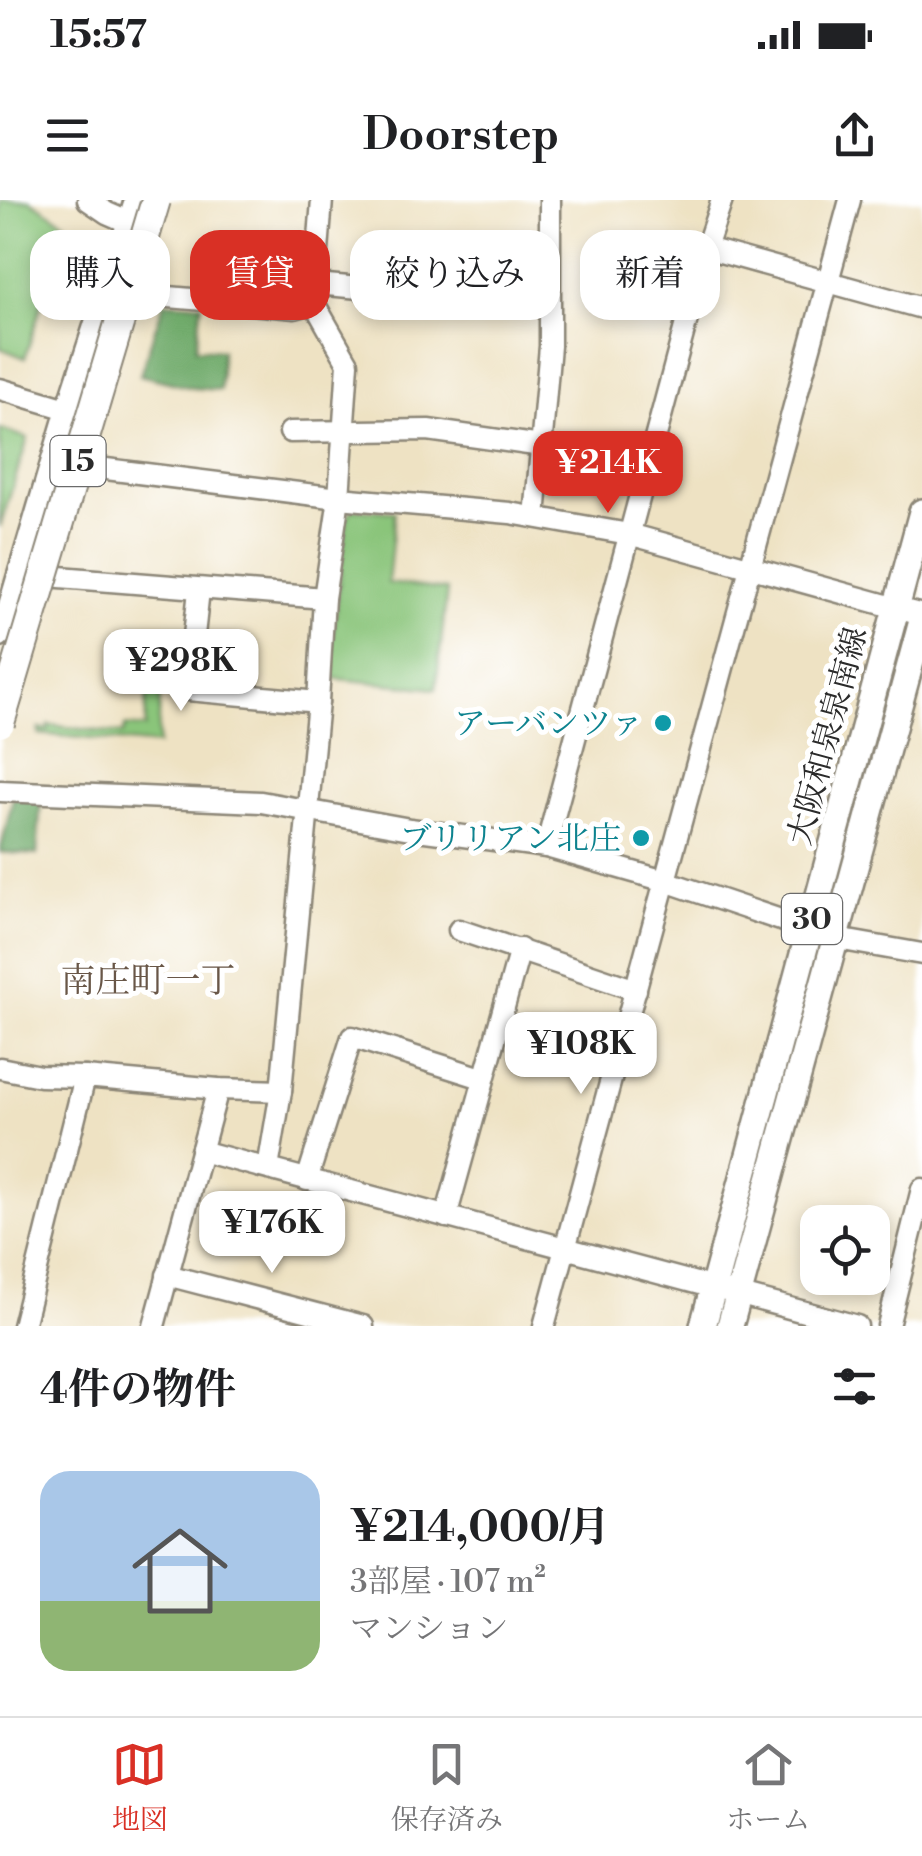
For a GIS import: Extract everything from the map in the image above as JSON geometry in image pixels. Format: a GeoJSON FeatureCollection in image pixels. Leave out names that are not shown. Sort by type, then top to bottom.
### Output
{"type":"FeatureCollection","features":[{"type":"Feature","properties":{"kind":"highway","name":"15"},"geometry":{"type":"LineString","coordinates":[[0,723],[159,200]]}},
{"type":"Feature","properties":{"kind":"highway","name":"15"},"geometry":{"type":"LineString","coordinates":[[0,656],[134,208]]}},
{"type":"Feature","properties":{"kind":"main road","name":"大阪和泉泉南線"},"geometry":{"type":"LineString","coordinates":[[703,1326],[922,512]]}},
{"type":"Feature","properties":{"kind":"main road","name":"大阪和泉泉南線"},"geometry":{"type":"LineString","coordinates":[[730,1326],[922,618]]}},
{"type":"Feature","properties":{"kind":"street"},"geometry":{"type":"LineString","coordinates":[[88,200],[134,208],[152,230]]}},
{"type":"Feature","properties":{"kind":"street"},"geometry":{"type":"LineString","coordinates":[[153,230],[159,200]]}},
{"type":"Feature","properties":{"kind":"street"},"geometry":{"type":"LineString","coordinates":[[320,230],[322,200]]}},
{"type":"Feature","properties":{"kind":"street"},"geometry":{"type":"LineString","coordinates":[[536,517],[550,346],[550,200]]}},
{"type":"Feature","properties":{"kind":"street"},"geometry":{"type":"LineString","coordinates":[[712,230],[722,200]]}},
{"type":"Feature","properties":{"kind":"street"},"geometry":{"type":"LineString","coordinates":[[544,1326],[850,200]]}},
{"type":"Feature","properties":{"kind":"street"},"geometry":{"type":"LineString","coordinates":[[0,636],[6,594],[134,208]]}},
{"type":"Feature","properties":{"kind":"street"},"geometry":{"type":"LineString","coordinates":[[720,252],[922,308]]}},
{"type":"Feature","properties":{"kind":"street"},"geometry":{"type":"LineString","coordinates":[[0,733],[126,320]]}},
{"type":"Feature","properties":{"kind":"street"},"geometry":{"type":"LineString","coordinates":[[268,1168],[280,1092],[318,702],[324,598],[339,498],[348,363],[327,320]]}},
{"type":"Feature","properties":{"kind":"street"},"geometry":{"type":"LineString","coordinates":[[546,847],[687,320]]}},
{"type":"Feature","properties":{"kind":"street"},"geometry":{"type":"LineString","coordinates":[[0,389],[67,409]]}},
{"type":"Feature","properties":{"kind":"street"},"geometry":{"type":"LineString","coordinates":[[290,432],[428,430],[542,446]]}},
{"type":"Feature","properties":{"kind":"street"},"geometry":{"type":"LineString","coordinates":[[82,466],[339,498],[536,517],[629,534],[922,618]]}},
{"type":"Feature","properties":{"kind":"street"},"geometry":{"type":"LineString","coordinates":[[48,576],[324,598]]}},
{"type":"Feature","properties":{"kind":"street"},"geometry":{"type":"LineString","coordinates":[[199,590],[188,690],[318,702]]}},
{"type":"Feature","properties":{"kind":"street"},"geometry":{"type":"LineString","coordinates":[[0,791],[260,802],[546,847],[837,939],[922,954]]}},
{"type":"Feature","properties":{"kind":"street"},"geometry":{"type":"LineString","coordinates":[[459,930],[636,990]]}},
{"type":"Feature","properties":{"kind":"street"},"geometry":{"type":"LineString","coordinates":[[446,1217],[520,949]]}},
{"type":"Feature","properties":{"kind":"street"},"geometry":{"type":"LineString","coordinates":[[307,1180],[352,1037],[482,1078]]}},
{"type":"Feature","properties":{"kind":"street"},"geometry":{"type":"LineString","coordinates":[[0,1068],[40,1076],[280,1092]]}},
{"type":"Feature","properties":{"kind":"street"},"geometry":{"type":"LineString","coordinates":[[24,1326],[85,1077]]}},
{"type":"Feature","properties":{"kind":"street"},"geometry":{"type":"LineString","coordinates":[[154,1326],[218,1090]]}},
{"type":"Feature","properties":{"kind":"street"},"geometry":{"type":"LineString","coordinates":[[201,1151],[857,1326]]}},
{"type":"Feature","properties":{"kind":"street"},"geometry":{"type":"LineString","coordinates":[[888,1326],[922,1189]]}},
{"type":"Feature","properties":{"kind":"street"},"geometry":{"type":"LineString","coordinates":[[168,1275],[364,1326]]}},
{"type":"Feature","properties":{"kind":"green space"},"geometry":{"type":"Polygon","coordinates":[[[0,200],[30,200],[66,223],[64,230],[30,230],[30,320],[37,320],[25,358],[0,348],[0,200]]]}},
{"type":"Feature","properties":{"kind":"green space"},"geometry":{"type":"Polygon","coordinates":[[[170,302],[190,303],[190,320],[200,320],[196,348],[222,350],[220,390],[192,388],[140,375],[158,320],[170,320],[170,302]]]}},
{"type":"Feature","properties":{"kind":"green space"},"geometry":{"type":"Polygon","coordinates":[[[0,429],[28,438],[0,527],[0,429]]]}},
{"type":"Feature","properties":{"kind":"green space"},"geometry":{"type":"Polygon","coordinates":[[[353,509],[395,512],[388,583],[447,590],[436,689],[328,678],[347,517],[353,509]]]}},
{"type":"Feature","properties":{"kind":"green space"},"geometry":{"type":"Polygon","coordinates":[[[122,665],[161,669],[158,745],[39,734],[39,729],[48,730],[49,725],[123,734],[125,726],[145,728],[147,686],[122,682],[122,665]]]}},
{"type":"Feature","properties":{"kind":"green space"},"geometry":{"type":"Polygon","coordinates":[[[13,798],[41,799],[37,855],[0,852],[13,798]]]}},
{"type":"Feature","properties":{"kind":"place","name":"アーバンツァ"},"geometry":{"type":"Point","coordinates":[663,723]}},
{"type":"Feature","properties":{"kind":"place","name":"ブリリアン北庄"},"geometry":{"type":"Point","coordinates":[641,838]}},
{"type":"Feature","properties":{"kind":"district","name":"南庄町一丁"},"geometry":{"type":"Point","coordinates":[148,980]}}]}
